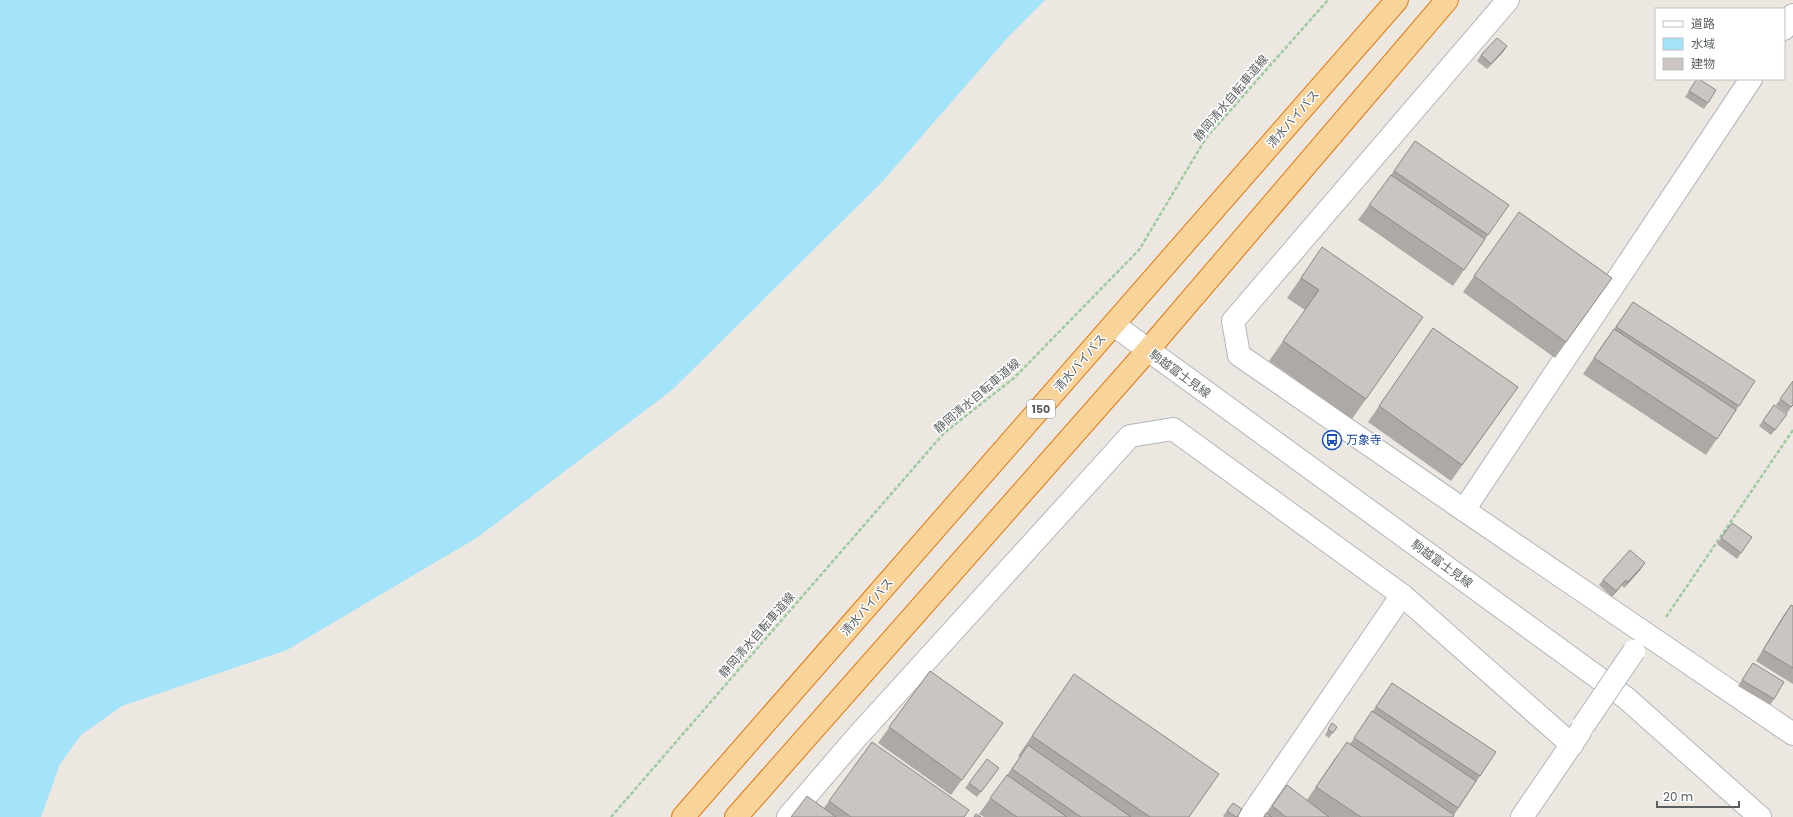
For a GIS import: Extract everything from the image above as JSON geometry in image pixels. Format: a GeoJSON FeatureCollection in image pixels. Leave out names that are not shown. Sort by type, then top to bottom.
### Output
{"type":"FeatureCollection","features":[{"type":"Feature","properties":{"kind":"highway","name":"清水バイパス"},"geometry":{"type":"LineString","coordinates":[[683,817],[1398,0]]}},
{"type":"Feature","properties":{"kind":"highway"},"geometry":{"type":"LineString","coordinates":[[736,817],[1148,350],[1447,0]]}},
{"type":"Feature","properties":{"kind":"street"},"geometry":{"type":"LineString","coordinates":[[1508,0],[1233,321],[1239,355],[1464,510],[1644,641],[1793,734]]}},
{"type":"Feature","properties":{"kind":"street"},"geometry":{"type":"LineString","coordinates":[[1785,27],[1793,15]]}},
{"type":"Feature","properties":{"kind":"street"},"geometry":{"type":"LineString","coordinates":[[1464,510],[1750,80]]}},
{"type":"Feature","properties":{"kind":"street","name":"駒越富士見線"},"geometry":{"type":"LineString","coordinates":[[1114,325],[1626,698],[1760,817]]}},
{"type":"Feature","properties":{"kind":"street"},"geometry":{"type":"LineString","coordinates":[[788,817],[855,739],[1130,436],[1173,429],[1402,595],[1572,744]]}},
{"type":"Feature","properties":{"kind":"street"},"geometry":{"type":"LineString","coordinates":[[1250,817],[1402,595]]}},
{"type":"Feature","properties":{"kind":"street"},"geometry":{"type":"LineString","coordinates":[[1522,817],[1583,726],[1644,641]]}},
{"type":"Feature","properties":{"kind":"street"},"geometry":{"type":"LineString","coordinates":[[855,739],[873,752]]}},
{"type":"Feature","properties":{"kind":"path","name":"静岡清水自転車道線"},"geometry":{"type":"LineString","coordinates":[[611,817],[944,433],[1014,378],[1139,250],[1206,138],[1328,0]]}},
{"type":"Feature","properties":{"kind":"path"},"geometry":{"type":"LineString","coordinates":[[1644,641],[1793,430]]}},
{"type":"Feature","properties":{"kind":"water"},"geometry":{"type":"Polygon","coordinates":[[[0,0],[1045,0],[1009,36],[882,182],[672,390],[478,537],[287,650],[122,706],[81,735],[60,764],[41,817],[0,817],[0,0]]]}},
{"type":"Feature","properties":{"kind":"building"},"geometry":{"type":"Polygon","coordinates":[[[1497,38],[1507,46],[1491,64],[1481,55],[1497,38]]]}},
{"type":"Feature","properties":{"kind":"building"},"geometry":{"type":"Polygon","coordinates":[[[1696,80],[1701,80],[1716,90],[1708,103],[1689,91],[1696,80]]]}},
{"type":"Feature","properties":{"kind":"building"},"geometry":{"type":"Polygon","coordinates":[[[1415,141],[1509,205],[1488,235],[1394,171],[1415,141]]]}},
{"type":"Feature","properties":{"kind":"building"},"geometry":{"type":"Polygon","coordinates":[[[1391,175],[1485,239],[1464,270],[1369,205],[1391,175]]]}},
{"type":"Feature","properties":{"kind":"building"},"geometry":{"type":"Polygon","coordinates":[[[1519,212],[1612,278],[1566,342],[1474,276],[1519,212]]]}},
{"type":"Feature","properties":{"kind":"building"},"geometry":{"type":"Polygon","coordinates":[[[1322,247],[1423,317],[1366,399],[1283,341],[1319,290],[1301,278],[1322,247]]]}},
{"type":"Feature","properties":{"kind":"building"},"geometry":{"type":"Polygon","coordinates":[[[1633,302],[1755,381],[1739,406],[1616,327],[1633,302]]]}},
{"type":"Feature","properties":{"kind":"building"},"geometry":{"type":"Polygon","coordinates":[[[1433,328],[1518,387],[1462,465],[1379,406],[1433,328]]]}},
{"type":"Feature","properties":{"kind":"building"},"geometry":{"type":"Polygon","coordinates":[[[1614,329],[1736,410],[1717,439],[1594,358],[1614,329]]]}},
{"type":"Feature","properties":{"kind":"building"},"geometry":{"type":"Polygon","coordinates":[[[1793,381],[1793,405],[1791,407],[1780,399],[1793,381]]]}},
{"type":"Feature","properties":{"kind":"building"},"geometry":{"type":"Polygon","coordinates":[[[1774,405],[1787,414],[1775,430],[1763,421],[1774,405]]]}},
{"type":"Feature","properties":{"kind":"building"},"geometry":{"type":"Polygon","coordinates":[[[1732,523],[1752,537],[1741,553],[1721,538],[1732,523]]]}},
{"type":"Feature","properties":{"kind":"building"},"geometry":{"type":"Polygon","coordinates":[[[1630,550],[1645,563],[1628,582],[1626,580],[1616,591],[1603,580],[1630,550]]]}},
{"type":"Feature","properties":{"kind":"building"},"geometry":{"type":"Polygon","coordinates":[[[1791,605],[1793,606],[1793,668],[1763,650],[1791,605]]]}},
{"type":"Feature","properties":{"kind":"building"},"geometry":{"type":"Polygon","coordinates":[[[1753,663],[1784,682],[1774,699],[1742,680],[1753,663]]]}},
{"type":"Feature","properties":{"kind":"building"},"geometry":{"type":"Polygon","coordinates":[[[930,671],[1003,723],[962,780],[889,727],[930,671]]]}},
{"type":"Feature","properties":{"kind":"building"},"geometry":{"type":"Polygon","coordinates":[[[1074,674],[1219,774],[1189,817],[1150,817],[1032,736],[1074,674]]]}},
{"type":"Feature","properties":{"kind":"building"},"geometry":{"type":"Polygon","coordinates":[[[1392,683],[1496,752],[1480,776],[1376,707],[1392,683]]]}},
{"type":"Feature","properties":{"kind":"building"},"geometry":{"type":"Polygon","coordinates":[[[1372,711],[1476,781],[1458,808],[1354,738],[1372,711]]]}},
{"type":"Feature","properties":{"kind":"building"},"geometry":{"type":"Polygon","coordinates":[[[1332,723],[1337,727],[1333,733],[1328,729],[1332,723]]]}},
{"type":"Feature","properties":{"kind":"building"},"geometry":{"type":"Polygon","coordinates":[[[872,742],[969,810],[964,817],[851,817],[829,801],[872,742]]]}},
{"type":"Feature","properties":{"kind":"building"},"geometry":{"type":"Polygon","coordinates":[[[1347,742],[1454,815],[1453,817],[1361,817],[1316,787],[1347,742]]]}},
{"type":"Feature","properties":{"kind":"building"},"geometry":{"type":"Polygon","coordinates":[[[1028,745],[1131,817],[1081,817],[1012,769],[1028,745]]]}},
{"type":"Feature","properties":{"kind":"building"},"geometry":{"type":"Polygon","coordinates":[[[987,759],[999,768],[981,792],[969,783],[987,759]]]}},
{"type":"Feature","properties":{"kind":"building"},"geometry":{"type":"Polygon","coordinates":[[[1007,775],[1067,817],[1017,817],[990,798],[1007,775]]]}},
{"type":"Feature","properties":{"kind":"building"},"geometry":{"type":"Polygon","coordinates":[[[1287,785],[1329,817],[1286,817],[1272,806],[1287,785]]]}},
{"type":"Feature","properties":{"kind":"building"},"geometry":{"type":"Polygon","coordinates":[[[807,796],[836,817],[791,817],[807,796]]]}},
{"type":"Feature","properties":{"kind":"building"},"geometry":{"type":"Polygon","coordinates":[[[1233,803],[1242,809],[1237,817],[1227,811],[1233,803]]]}},
{"type":"Feature","properties":{"kind":"building"},"geometry":{"type":"Polygon","coordinates":[[[1266,813],[1272,817],[1264,817],[1266,813]]]}},
{"type":"Feature","properties":{"kind":"building"},"geometry":{"type":"Polygon","coordinates":[[[976,814],[981,817],[974,817],[976,814]]]}},
{"type":"Feature","properties":{"kind":"place","name":"万象寺"},"geometry":{"type":"Point","coordinates":[1332,440]}}]}
